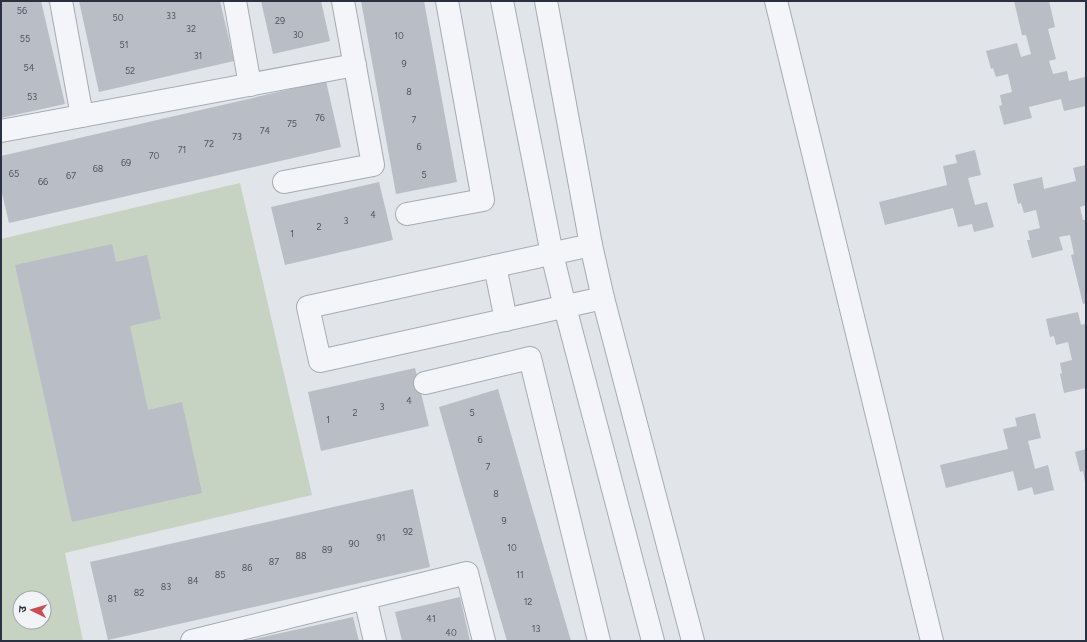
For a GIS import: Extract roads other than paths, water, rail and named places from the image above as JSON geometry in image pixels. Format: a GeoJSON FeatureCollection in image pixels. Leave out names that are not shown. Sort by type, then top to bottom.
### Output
{"type":"FeatureCollection","features":[{"type":"Feature","properties":{"kind":"street"},"geometry":{"type":"LineString","coordinates":[[61,1],[82,116]]}},
{"type":"Feature","properties":{"kind":"street"},"geometry":{"type":"LineString","coordinates":[[234,1],[250,85]]}},
{"type":"Feature","properties":{"kind":"street"},"geometry":{"type":"LineString","coordinates":[[284,182],[373,165],[343,1]]}},
{"type":"Feature","properties":{"kind":"street"},"geometry":{"type":"LineString","coordinates":[[407,214],[483,200],[447,1]]}},
{"type":"Feature","properties":{"kind":"street"},"geometry":{"type":"LineString","coordinates":[[502,1],[552,254],[653,641]]}},
{"type":"Feature","properties":{"kind":"street"},"geometry":{"type":"LineString","coordinates":[[546,1],[590,245],[693,641]]}},
{"type":"Feature","properties":{"kind":"street"},"geometry":{"type":"LineString","coordinates":[[776,1],[932,641]]}},
{"type":"Feature","properties":{"kind":"street"},"geometry":{"type":"LineString","coordinates":[[1,131],[355,65]]}},
{"type":"Feature","properties":{"kind":"street"},"geometry":{"type":"LineString","coordinates":[[590,245],[308,308],[320,361],[603,298]]}},
{"type":"Feature","properties":{"kind":"street"},"geometry":{"type":"LineString","coordinates":[[494,266],[506,320]]}},
{"type":"Feature","properties":{"kind":"street"},"geometry":{"type":"LineString","coordinates":[[425,384],[530,358],[600,641]]}},
{"type":"Feature","properties":{"kind":"street"},"geometry":{"type":"LineString","coordinates":[[200,640],[467,573],[484,641]]}},
{"type":"Feature","properties":{"kind":"street"},"geometry":{"type":"LineString","coordinates":[[365,598],[375,641]]}}]}
